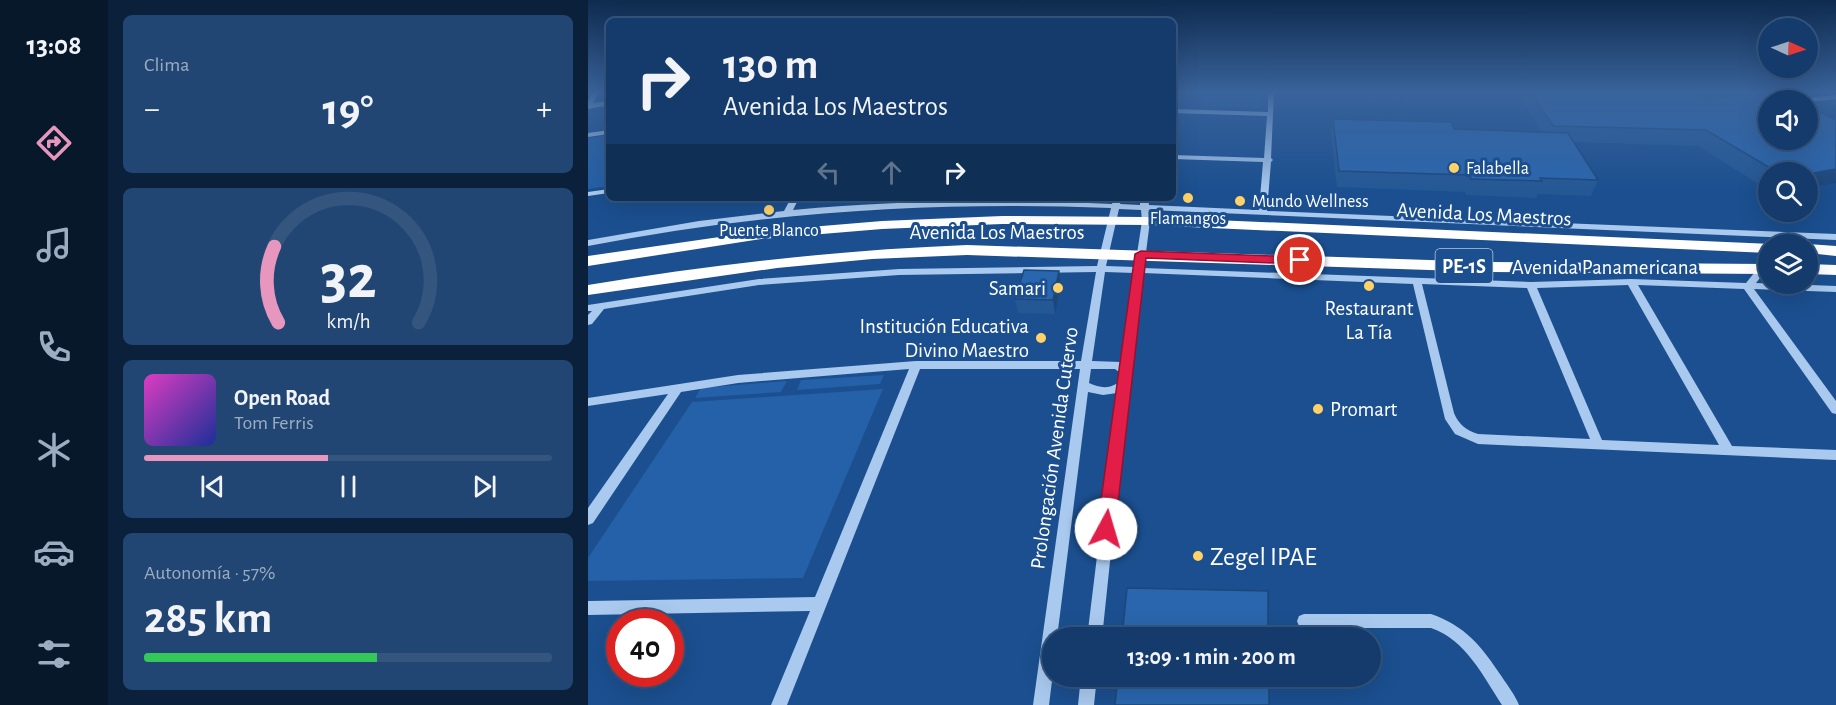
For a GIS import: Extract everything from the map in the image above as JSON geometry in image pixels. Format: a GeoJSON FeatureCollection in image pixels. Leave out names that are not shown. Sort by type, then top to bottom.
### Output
{"type":"FeatureCollection","features":[{"type":"Feature","properties":{"kind":"highway","name":"Avenida Los Maestros"},"geometry":{"type":"LineString","coordinates":[[588,261],[761,235],[882,225],[1002,220],[1115,209],[1145,215],[1758,248]]}},
{"type":"Feature","properties":{"kind":"highway"},"geometry":{"type":"LineString","coordinates":[[1556,238],[1588,227]]}},
{"type":"Feature","properties":{"kind":"highway","name":"Avenida Los Maestros"},"geometry":{"type":"LineString","coordinates":[[588,290],[675,275],[773,263],[884,253],[967,250],[1139,262],[1758,269]]}},
{"type":"Feature","properties":{"kind":"highway"},"geometry":{"type":"LineString","coordinates":[[1818,250],[1836,251]]}},
{"type":"Feature","properties":{"kind":"highway"},"geometry":{"type":"LineString","coordinates":[[1818,270],[1836,270]]}},
{"type":"Feature","properties":{"kind":"street"},"geometry":{"type":"LineString","coordinates":[[1263,213],[1270,126]]}},
{"type":"Feature","properties":{"kind":"street"},"geometry":{"type":"LineString","coordinates":[[588,135],[606,132]]}},
{"type":"Feature","properties":{"kind":"street"},"geometry":{"type":"LineString","coordinates":[[1176,157],[1269,160]]}},
{"type":"Feature","properties":{"kind":"street"},"geometry":{"type":"LineString","coordinates":[[588,194],[606,191]]}},
{"type":"Feature","properties":{"kind":"street"},"geometry":{"type":"LineString","coordinates":[[786,213],[793,201]]}},
{"type":"Feature","properties":{"kind":"street"},"geometry":{"type":"LineString","coordinates":[[588,243],[655,231],[786,213],[890,202],[1004,201],[1115,209]]}},
{"type":"Feature","properties":{"kind":"street"},"geometry":{"type":"LineString","coordinates":[[1095,627],[1145,215],[1144,201]]}},
{"type":"Feature","properties":{"kind":"street","name":"Prolongación Avenida Cutervo"},"geometry":{"type":"LineString","coordinates":[[1041,705],[1083,384],[1102,261],[1115,209]]}},
{"type":"Feature","properties":{"kind":"street"},"geometry":{"type":"LineString","coordinates":[[1145,215],[1162,209],[1836,237]]}},
{"type":"Feature","properties":{"kind":"street"},"geometry":{"type":"LineString","coordinates":[[588,308],[759,282],[1102,261]]}},
{"type":"Feature","properties":{"kind":"street","name":"Avenida Panamericana"},"geometry":{"type":"LineString","coordinates":[[1139,262],[1417,281],[1531,285],[1631,282],[1836,289]]}},
{"type":"Feature","properties":{"kind":"street"},"geometry":{"type":"LineString","coordinates":[[1758,276],[1748,287],[1836,410]]}},
{"type":"Feature","properties":{"kind":"street"},"geometry":{"type":"LineString","coordinates":[[1417,281],[1453,426],[1462,434],[1478,439],[1727,448],[1836,455]]}},
{"type":"Feature","properties":{"kind":"street"},"geometry":{"type":"LineString","coordinates":[[1631,282],[1727,448]]}},
{"type":"Feature","properties":{"kind":"street"},"geometry":{"type":"LineString","coordinates":[[1531,285],[1598,444]]}},
{"type":"Feature","properties":{"kind":"street"},"geometry":{"type":"LineString","coordinates":[[588,322],[601,306]]}},
{"type":"Feature","properties":{"kind":"street"},"geometry":{"type":"LineString","coordinates":[[588,402],[738,379],[916,365],[1117,365],[1125,371]]}},
{"type":"Feature","properties":{"kind":"street"},"geometry":{"type":"LineString","coordinates":[[779,705],[916,365]]}},
{"type":"Feature","properties":{"kind":"street"},"geometry":{"type":"LineString","coordinates":[[1083,384],[1105,392],[1114,391],[1123,385]]}},
{"type":"Feature","properties":{"kind":"street"},"geometry":{"type":"LineString","coordinates":[[588,519],[678,388]]}},
{"type":"Feature","properties":{"kind":"street"},"geometry":{"type":"LineString","coordinates":[[588,608],[819,604]]}},
{"type":"Feature","properties":{"kind":"street"},"geometry":{"type":"LineString","coordinates":[[1304,621],[1431,621],[1441,623],[1451,628],[1468,644],[1511,705]]}},
{"type":"Feature","properties":{"kind":"street"},"geometry":{"type":"LineString","coordinates":[[1086,705],[1088,687]]}},
{"type":"Feature","properties":{"kind":"shaded area"},"geometry":{"type":"Polygon","coordinates":[[[606,135],[606,186],[588,189],[588,138],[606,135]]]}},
{"type":"Feature","properties":{"kind":"shaded area"},"geometry":{"type":"Polygon","coordinates":[[[884,375],[880,384],[797,390],[801,380],[884,375]]]}},
{"type":"Feature","properties":{"kind":"shaded area"},"geometry":{"type":"Polygon","coordinates":[[[787,381],[781,392],[695,398],[701,388],[787,381]]]}},
{"type":"Feature","properties":{"kind":"shaded area"},"geometry":{"type":"Polygon","coordinates":[[[883,389],[803,578],[588,581],[588,558],[692,402],[883,389]]]}},
{"type":"Feature","properties":{"kind":"building","name":"Falabella"},"geometry":{"type":"Polygon","coordinates":[[[1334,126],[1453,126],[1454,129],[1568,133],[1598,180],[1471,179],[1470,175],[1339,171],[1334,126]]]}},
{"type":"Feature","properties":{"kind":"building"},"geometry":{"type":"Polygon","coordinates":[[[1553,126],[1758,126],[1758,150],[1818,150],[1818,126],[1836,126],[1836,169],[1818,172],[1818,162],[1760,162],[1706,130],[1553,126]]]}},
{"type":"Feature","properties":{"kind":"building"},"geometry":{"type":"Polygon","coordinates":[[[1024,270],[1059,271],[1053,300],[1015,299],[1024,270]]]}},
{"type":"Feature","properties":{"kind":"building"},"geometry":{"type":"Polygon","coordinates":[[[1127,588],[1268,591],[1268,627],[1123,627],[1127,588]]]}},
{"type":"Feature","properties":{"kind":"building"},"geometry":{"type":"Polygon","coordinates":[[[1117,687],[1269,687],[1269,705],[1115,705],[1117,687]]]}},
{"type":"Feature","properties":{"kind":"place","name":"Falabella"},"geometry":{"type":"Point","coordinates":[1454,168]}},
{"type":"Feature","properties":{"kind":"place","name":"Flamangos"},"geometry":{"type":"Point","coordinates":[1188,198]}},
{"type":"Feature","properties":{"kind":"place","name":"Mundo Wellness"},"geometry":{"type":"Point","coordinates":[1240,201]}},
{"type":"Feature","properties":{"kind":"place","name":"Puente Blanco"},"geometry":{"type":"Point","coordinates":[769,210]}},
{"type":"Feature","properties":{"kind":"place","name":"Restaurant La Tía"},"geometry":{"type":"Point","coordinates":[1369,286]}},
{"type":"Feature","properties":{"kind":"place","name":"Samari"},"geometry":{"type":"Point","coordinates":[1058,288]}},
{"type":"Feature","properties":{"kind":"place","name":"Institución Educativa Divino Maestro"},"geometry":{"type":"Point","coordinates":[1041,338]}},
{"type":"Feature","properties":{"kind":"place","name":"Promart"},"geometry":{"type":"Point","coordinates":[1318,409]}},
{"type":"Feature","properties":{"kind":"place","name":"Zegel IPAE"},"geometry":{"type":"Point","coordinates":[1198,556]}},
{"type":"Feature","properties":{"kind":"route"},"geometry":{"type":"LineString","coordinates":[[1106,529],[1141,254],[1300,260]]}}]}
